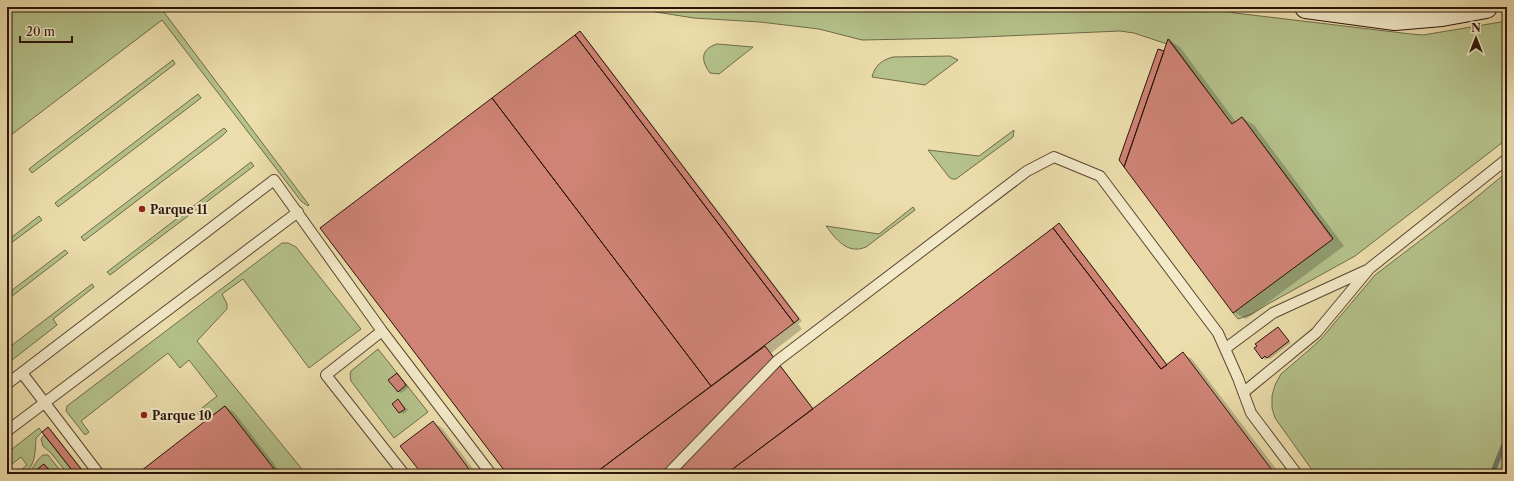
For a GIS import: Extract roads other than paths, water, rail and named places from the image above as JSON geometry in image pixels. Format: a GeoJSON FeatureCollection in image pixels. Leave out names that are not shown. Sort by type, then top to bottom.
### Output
{"type":"FeatureCollection","features":[{"type":"Feature","properties":{"kind":"main road"},"geometry":{"type":"LineString","coordinates":[[1306,7],[1395,19],[1442,15],[1486,7]]}},
{"type":"Feature","properties":{"kind":"main road"},"geometry":{"type":"LineString","coordinates":[[1409,7],[1414,10],[1442,15]]}},
{"type":"Feature","properties":{"kind":"lane"},"geometry":{"type":"LineString","coordinates":[[668,474],[777,361],[1027,171],[1054,157],[1100,176],[1218,333],[1226,348],[1244,392],[1250,413],[1297,474]]}},
{"type":"Feature","properties":{"kind":"lane"},"geometry":{"type":"LineString","coordinates":[[1244,392],[1316,333],[1370,268],[1507,159]]}},
{"type":"Feature","properties":{"kind":"lane"},"geometry":{"type":"LineString","coordinates":[[7,384],[274,180],[382,331],[491,474]]}},
{"type":"Feature","properties":{"kind":"lane"},"geometry":{"type":"LineString","coordinates":[[7,431],[298,212]]}},
{"type":"Feature","properties":{"kind":"lane"},"geometry":{"type":"LineString","coordinates":[[1226,348],[1273,313],[1370,268]]}},
{"type":"Feature","properties":{"kind":"lane"},"geometry":{"type":"LineString","coordinates":[[382,331],[326,375],[404,474]]}},
{"type":"Feature","properties":{"kind":"lane"},"geometry":{"type":"LineString","coordinates":[[22,373],[99,474]]}},
{"type":"Feature","properties":{"kind":"waterway"},"geometry":{"type":"LineString","coordinates":[[1492,474],[1507,437]]}},
{"type":"Feature","properties":{"kind":"place","name":"Parque 11"},"geometry":{"type":"Point","coordinates":[142,209]}},
{"type":"Feature","properties":{"kind":"place","name":"Parque 10"},"geometry":{"type":"Point","coordinates":[144,415]}}]}
